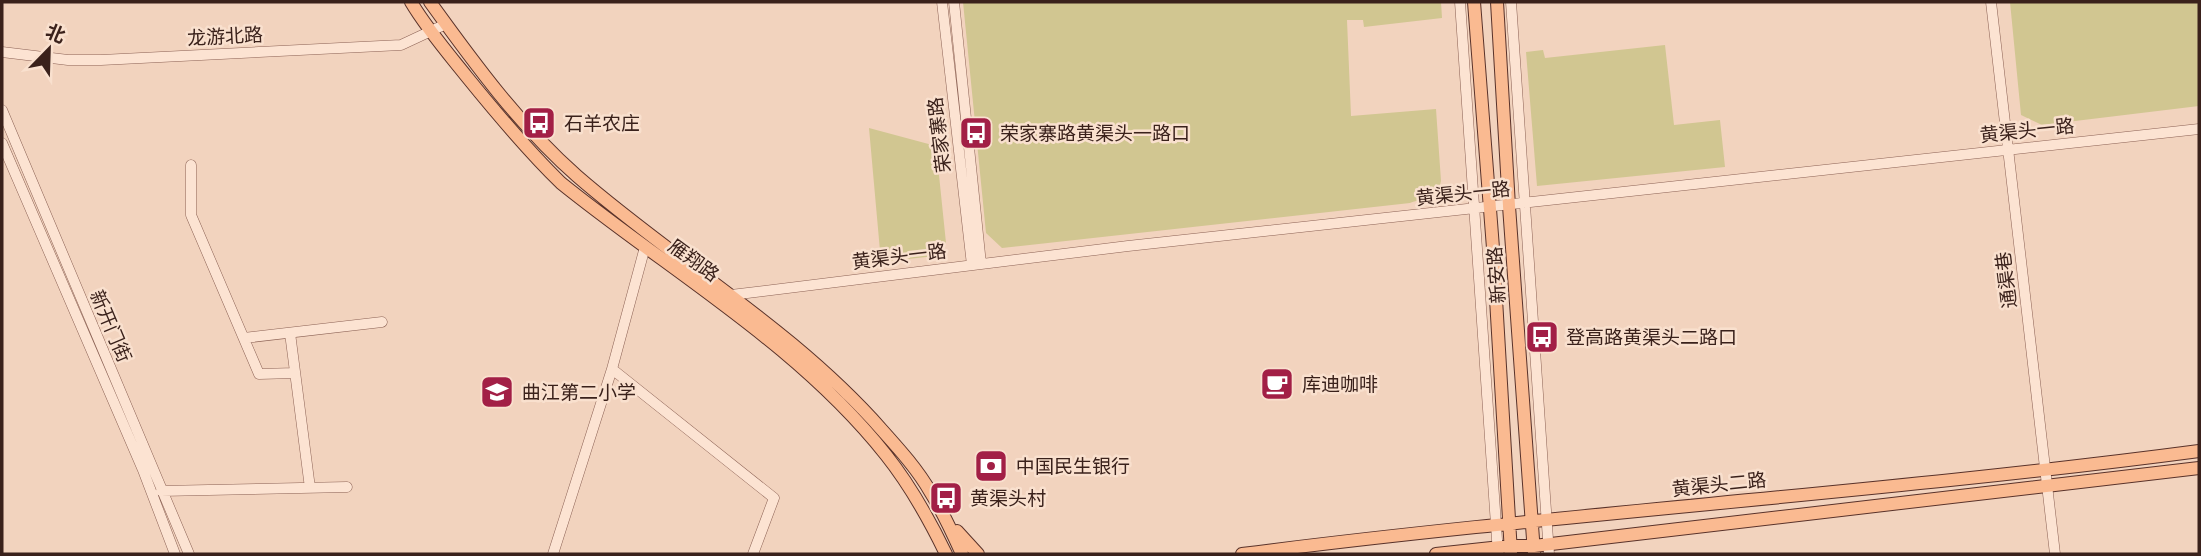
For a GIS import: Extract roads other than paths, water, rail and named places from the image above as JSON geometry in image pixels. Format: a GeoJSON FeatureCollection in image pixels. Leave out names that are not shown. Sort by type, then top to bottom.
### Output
{"type":"FeatureCollection","features":[{"type":"Feature","properties":{"kind":"main road","name":"雁翔路"},"geometry":{"type":"LineString","coordinates":[[411,2],[430,32],[538,161],[561,183],[762,335],[853,417],[902,477],[946,554]]}},
{"type":"Feature","properties":{"kind":"main road","name":"雁翔路"},"geometry":{"type":"LineString","coordinates":[[430,2],[523,121],[557,158],[615,207],[731,295],[831,377],[866,411],[921,477],[962,554]]}},
{"type":"Feature","properties":{"kind":"main road","name":"新安路"},"geometry":{"type":"LineString","coordinates":[[1474,2],[1493,248],[1504,550]]}},
{"type":"Feature","properties":{"kind":"main road","name":"新安路"},"geometry":{"type":"LineString","coordinates":[[1497,2],[1509,206],[1539,521],[1534,550]]}},
{"type":"Feature","properties":{"kind":"main road","name":"黄渠头二路"},"geometry":{"type":"LineString","coordinates":[[1242,554],[1503,524],[2046,471],[2199,451]]}},
{"type":"Feature","properties":{"kind":"main road","name":"黄渠头二路"},"geometry":{"type":"LineString","coordinates":[[1436,554],[1549,549],[2199,468]]}},
{"type":"Feature","properties":{"kind":"main road"},"geometry":{"type":"LineString","coordinates":[[943,515],[978,554]]}},
{"type":"Feature","properties":{"kind":"street","name":"荣家寨路"},"geometry":{"type":"LineString","coordinates":[[942,2],[976,264]]}},
{"type":"Feature","properties":{"kind":"street","name":"荣家寨路"},"geometry":{"type":"LineString","coordinates":[[954,2],[976,264]]}},
{"type":"Feature","properties":{"kind":"street"},"geometry":{"type":"LineString","coordinates":[[1460,2],[1474,210],[1503,524]]}},
{"type":"Feature","properties":{"kind":"street"},"geometry":{"type":"LineString","coordinates":[[1511,2],[1525,204],[1539,521],[1549,549]]}},
{"type":"Feature","properties":{"kind":"street","name":"通渠巷"},"geometry":{"type":"LineString","coordinates":[[1991,2],[2055,554]]}},
{"type":"Feature","properties":{"kind":"street","name":"龙游北路"},"geometry":{"type":"LineString","coordinates":[[2,52],[68,60],[101,60],[401,44],[446,24]]}},
{"type":"Feature","properties":{"kind":"street","name":"新开门街"},"geometry":{"type":"LineString","coordinates":[[2,110],[188,554]]}},
{"type":"Feature","properties":{"kind":"street","name":"黄渠头一路"},"geometry":{"type":"LineString","coordinates":[[731,295],[976,264],[2199,129]]}},
{"type":"Feature","properties":{"kind":"street","name":"新开门街"},"geometry":{"type":"LineString","coordinates":[[2,143],[143,470],[175,554]]}},
{"type":"Feature","properties":{"kind":"street"},"geometry":{"type":"LineString","coordinates":[[191,165],[191,215],[259,374],[295,373]]}},
{"type":"Feature","properties":{"kind":"street"},"geometry":{"type":"LineString","coordinates":[[553,554],[612,369],[645,247]]}},
{"type":"Feature","properties":{"kind":"street"},"geometry":{"type":"LineString","coordinates":[[244,338],[382,322]]}},
{"type":"Feature","properties":{"kind":"street"},"geometry":{"type":"LineString","coordinates":[[290,333],[310,488]]}},
{"type":"Feature","properties":{"kind":"street"},"geometry":{"type":"LineString","coordinates":[[612,369],[774,498],[753,554]]}},
{"type":"Feature","properties":{"kind":"street"},"geometry":{"type":"LineString","coordinates":[[161,491],[346,487]]}},
{"type":"Feature","properties":{"kind":"place","name":"石羊农庄"},"geometry":{"type":"Point","coordinates":[539,123]}},
{"type":"Feature","properties":{"kind":"place","name":"荣家寨路黄渠头一路口"},"geometry":{"type":"Point","coordinates":[976,133]}},
{"type":"Feature","properties":{"kind":"place","name":"登高路黄渠头二路口"},"geometry":{"type":"Point","coordinates":[1542,337]}},
{"type":"Feature","properties":{"kind":"place","name":"库迪咖啡"},"geometry":{"type":"Point","coordinates":[1277,384]}},
{"type":"Feature","properties":{"kind":"place","name":"曲江第二小学"},"geometry":{"type":"Point","coordinates":[497,392]}},
{"type":"Feature","properties":{"kind":"place","name":"中国民生银行"},"geometry":{"type":"Point","coordinates":[991,466]}},
{"type":"Feature","properties":{"kind":"place","name":"黄渠头村"},"geometry":{"type":"Point","coordinates":[946,498]}}]}
